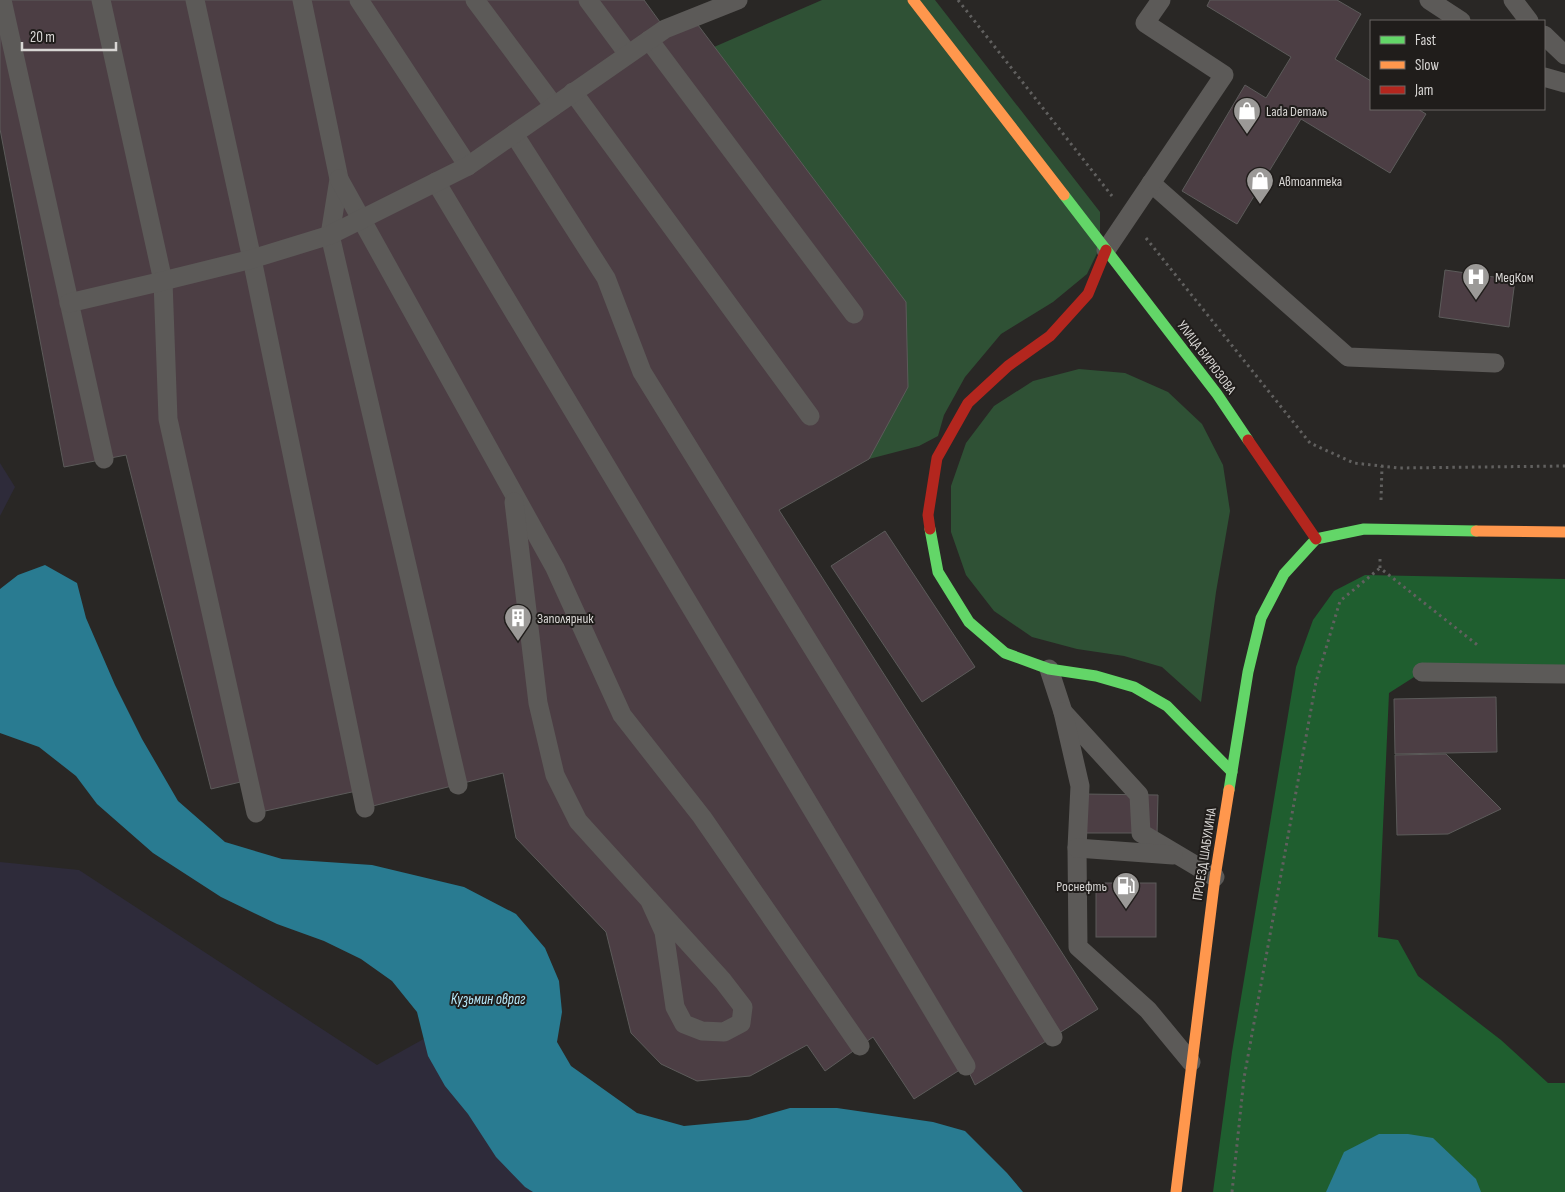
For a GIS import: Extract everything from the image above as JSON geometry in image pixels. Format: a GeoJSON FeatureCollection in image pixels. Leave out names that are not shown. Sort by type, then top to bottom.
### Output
{"type":"FeatureCollection","features":[{"type":"Feature","properties":{"kind":"main road","name":"УЛИЦА БИРЮЗОВА"},"geometry":{"type":"LineString","coordinates":[[913,0],[1217,394],[1316,539]]}},
{"type":"Feature","properties":{"kind":"main road"},"geometry":{"type":"LineString","coordinates":[[1106,250],[1088,294],[1050,336],[1008,366],[968,403],[937,458],[928,515],[938,572],[969,622],[1005,652],[1049,669],[1096,676],[1134,687],[1167,706],[1232,772]]}},
{"type":"Feature","properties":{"kind":"main road"},"geometry":{"type":"LineString","coordinates":[[1316,539],[1364,529],[1565,532]]}},
{"type":"Feature","properties":{"kind":"main road","name":"ПРОЕЗД ШАБУЛИНА"},"geometry":{"type":"LineString","coordinates":[[1176,1192],[1215,877],[1248,672],[1261,618],[1284,574],[1316,539]]}},
{"type":"Feature","properties":{"kind":"lane"},"geometry":{"type":"LineString","coordinates":[[2,0],[104,459]]}},
{"type":"Feature","properties":{"kind":"lane"},"geometry":{"type":"LineString","coordinates":[[101,0],[163,282],[168,419],[256,813]]}},
{"type":"Feature","properties":{"kind":"lane"},"geometry":{"type":"LineString","coordinates":[[195,0],[252,259],[365,808]]}},
{"type":"Feature","properties":{"kind":"lane"},"geometry":{"type":"LineString","coordinates":[[302,0],[340,179],[555,568],[622,715],[702,817],[860,1046]]}},
{"type":"Feature","properties":{"kind":"lane"},"geometry":{"type":"LineString","coordinates":[[359,0],[468,166]]}},
{"type":"Feature","properties":{"kind":"lane"},"geometry":{"type":"LineString","coordinates":[[474,0],[554,106]]}},
{"type":"Feature","properties":{"kind":"lane"},"geometry":{"type":"LineString","coordinates":[[588,0],[628,54]]}},
{"type":"Feature","properties":{"kind":"lane"},"geometry":{"type":"LineString","coordinates":[[69,303],[163,282],[252,259],[330,235],[468,166],[666,29],[738,0]]}},
{"type":"Feature","properties":{"kind":"lane"},"geometry":{"type":"LineString","coordinates":[[1106,250],[1224,75],[1145,23],[1161,0]]}},
{"type":"Feature","properties":{"kind":"lane"},"geometry":{"type":"LineString","coordinates":[[1429,0],[1459,20]]}},
{"type":"Feature","properties":{"kind":"lane"},"geometry":{"type":"LineString","coordinates":[[1513,0],[1528,20]]}},
{"type":"Feature","properties":{"kind":"lane"},"geometry":{"type":"LineString","coordinates":[[1545,36],[1565,54]]}},
{"type":"Feature","properties":{"kind":"lane"},"geometry":{"type":"LineString","coordinates":[[650,40],[854,314]]}},
{"type":"Feature","properties":{"kind":"lane"},"geometry":{"type":"LineString","coordinates":[[1545,77],[1565,83]]}},
{"type":"Feature","properties":{"kind":"lane"},"geometry":{"type":"LineString","coordinates":[[573,92],[810,416]]}},
{"type":"Feature","properties":{"kind":"lane"},"geometry":{"type":"LineString","coordinates":[[514,134],[606,278],[642,372],[1053,1036]]}},
{"type":"Feature","properties":{"kind":"lane"},"geometry":{"type":"LineString","coordinates":[[340,179],[330,235],[458,784]]}},
{"type":"Feature","properties":{"kind":"lane"},"geometry":{"type":"LineString","coordinates":[[436,182],[966,1066]]}},
{"type":"Feature","properties":{"kind":"lane"},"geometry":{"type":"LineString","coordinates":[[1151,183],[1348,357],[1495,363]]}},
{"type":"Feature","properties":{"kind":"lane"},"geometry":{"type":"LineString","coordinates":[[513,492],[538,704],[555,775],[578,821],[650,899],[723,981],[743,1008],[741,1022],[724,1032],[702,1031],[684,1024],[675,1008],[664,932],[650,899]]}},
{"type":"Feature","properties":{"kind":"lane"},"geometry":{"type":"LineString","coordinates":[[1049,669],[1062,712],[1080,786],[1077,848],[1078,947],[1148,1010],[1191,1062]]}},
{"type":"Feature","properties":{"kind":"lane"},"geometry":{"type":"LineString","coordinates":[[1422,672],[1565,674]]}},
{"type":"Feature","properties":{"kind":"lane"},"geometry":{"type":"LineString","coordinates":[[1062,712],[1139,795],[1140,833],[1215,877]]}},
{"type":"Feature","properties":{"kind":"lane"},"geometry":{"type":"LineString","coordinates":[[1077,848],[1177,856]]}},
{"type":"Feature","properties":{"kind":"path"},"geometry":{"type":"LineString","coordinates":[[1310,443],[1354,463],[1398,468],[1565,466]]}},
{"type":"Feature","properties":{"kind":"path"},"geometry":{"type":"LineString","coordinates":[[1232,1192],[1244,1078],[1316,682],[1340,600],[1380,568],[1382,466]]}},
{"type":"Feature","properties":{"kind":"path"},"geometry":{"type":"LineString","coordinates":[[1380,568],[1515,673]]}},
{"type":"Feature","properties":{"kind":"shaded area"},"geometry":{"type":"Polygon","coordinates":[[[0,463],[15,487],[0,516],[0,463]]]}},
{"type":"Feature","properties":{"kind":"shaded area"},"geometry":{"type":"Polygon","coordinates":[[[0,862],[79,870],[377,1065],[472,1012],[600,1192],[0,1192],[0,862]]]}},
{"type":"Feature","properties":{"kind":"green space"},"geometry":{"type":"Polygon","coordinates":[[[822,0],[935,0],[1100,212],[1100,247],[1087,274],[1053,302],[1001,334],[965,377],[944,415],[938,436],[919,446],[869,459],[714,47],[822,0]]]}},
{"type":"Feature","properties":{"kind":"green space"},"geometry":{"type":"Polygon","coordinates":[[[1079,369],[1125,373],[1168,392],[1202,424],[1223,465],[1230,511],[1216,592],[1201,702],[1162,667],[1124,656],[1077,649],[1032,637],[994,611],[966,575],[951,532],[951,486],[966,443],[994,406],[1033,381],[1079,369]]]}},
{"type":"Feature","properties":{"kind":"green space"},"geometry":{"type":"Polygon","coordinates":[[[1365,575],[1565,579],[1565,674],[1422,672],[1389,693],[1378,937],[1398,940],[1418,976],[1501,1040],[1548,1083],[1565,1083],[1565,1192],[1213,1192],[1232,1052],[1296,667],[1313,620],[1334,591],[1365,575]]]}},
{"type":"Feature","properties":{"kind":"water","name":"Кузьмин овраг"},"geometry":{"type":"Polygon","coordinates":[[[45,565],[77,583],[86,618],[115,685],[142,739],[178,801],[225,842],[282,859],[372,865],[464,887],[516,914],[545,948],[559,981],[562,1012],[557,1042],[571,1066],[637,1113],[684,1126],[748,1120],[790,1108],[837,1108],[933,1122],[965,1131],[1023,1192],[533,1192],[525,1187],[496,1157],[468,1114],[445,1086],[428,1056],[417,1012],[392,981],[361,959],[324,941],[277,924],[221,897],[153,853],[97,804],[76,776],[39,747],[0,733],[0,589],[18,575],[45,565]]]}},
{"type":"Feature","properties":{"kind":"water"},"geometry":{"type":"Polygon","coordinates":[[[1379,1134],[1408,1134],[1433,1138],[1476,1179],[1481,1192],[1326,1192],[1344,1152],[1379,1134]]]}},
{"type":"Feature","properties":{"kind":"building","name":"Заполярник"},"geometry":{"type":"Polygon","coordinates":[[[0,0],[644,0],[665,29],[692,17],[906,302],[908,387],[869,459],[779,510],[1098,1009],[975,1085],[966,1066],[914,1099],[873,1037],[825,1071],[807,1045],[750,1076],[697,1081],[661,1064],[631,1033],[606,932],[516,838],[503,773],[365,808],[361,790],[256,813],[249,780],[211,789],[126,455],[64,467],[0,129],[0,0]]]}},
{"type":"Feature","properties":{"kind":"building"},"geometry":{"type":"Polygon","coordinates":[[[1210,0],[1337,0],[1361,14],[1335,59],[1370,80],[1370,110],[1420,110],[1426,114],[1390,173],[1301,119],[1237,224],[1182,191],[1245,85],[1266,98],[1291,57],[1207,6],[1210,0]]]}},
{"type":"Feature","properties":{"kind":"building"},"geometry":{"type":"Polygon","coordinates":[[[1445,270],[1515,280],[1509,327],[1439,317],[1445,270]]]}},
{"type":"Feature","properties":{"kind":"building"},"geometry":{"type":"Polygon","coordinates":[[[885,531],[975,667],[922,702],[831,566],[885,531]]]}},
{"type":"Feature","properties":{"kind":"building"},"geometry":{"type":"Polygon","coordinates":[[[1496,697],[1497,752],[1395,754],[1394,699],[1496,697]]]}},
{"type":"Feature","properties":{"kind":"building"},"geometry":{"type":"Polygon","coordinates":[[[1446,754],[1501,809],[1448,834],[1397,835],[1395,755],[1446,754]]]}},
{"type":"Feature","properties":{"kind":"building"},"geometry":{"type":"Polygon","coordinates":[[[1083,794],[1158,795],[1157,835],[1141,833],[1082,833],[1083,794]]]}},
{"type":"Feature","properties":{"kind":"building","name":"Роснефть"},"geometry":{"type":"Polygon","coordinates":[[[1096,883],[1156,883],[1156,937],[1096,937],[1096,883]]]}},
{"type":"Feature","properties":{"kind":"traffic: fast"},"geometry":{"type":"LineString","coordinates":[[1064,195],[1217,394],[1248,440]]}},
{"type":"Feature","properties":{"kind":"traffic: fast"},"geometry":{"type":"LineString","coordinates":[[930,529],[938,572],[969,622],[1005,653],[1049,669],[1096,676],[1134,687],[1167,706],[1232,772]]}},
{"type":"Feature","properties":{"kind":"traffic: fast"},"geometry":{"type":"LineString","coordinates":[[1229,790],[1248,672],[1261,618],[1284,574],[1316,539],[1364,529],[1476,531]]}},
{"type":"Feature","properties":{"kind":"traffic: slow"},"geometry":{"type":"LineString","coordinates":[[913,0],[1064,195]]}},
{"type":"Feature","properties":{"kind":"traffic: slow"},"geometry":{"type":"LineString","coordinates":[[1476,531],[1565,532]]}},
{"type":"Feature","properties":{"kind":"traffic: slow"},"geometry":{"type":"LineString","coordinates":[[1176,1192],[1215,877],[1229,790]]}},
{"type":"Feature","properties":{"kind":"traffic: jam"},"geometry":{"type":"LineString","coordinates":[[930,529],[928,515],[937,458],[968,403],[1008,366],[1050,336],[1088,294],[1106,250]]}},
{"type":"Feature","properties":{"kind":"traffic: jam"},"geometry":{"type":"LineString","coordinates":[[1248,440],[1316,539]]}},
{"type":"Feature","properties":{"kind":"place","name":"Lada Dеталь"},"geometry":{"type":"Point","coordinates":[1247,135]}},
{"type":"Feature","properties":{"kind":"place","name":"Автоаптека"},"geometry":{"type":"Point","coordinates":[1260,205]}},
{"type":"Feature","properties":{"kind":"place","name":"МедКом"},"geometry":{"type":"Point","coordinates":[1476,301]}},
{"type":"Feature","properties":{"kind":"place","name":"Заполярник"},"geometry":{"type":"Point","coordinates":[518,642]}},
{"type":"Feature","properties":{"kind":"place","name":"Роснефть"},"geometry":{"type":"Point","coordinates":[1126,910]}}]}
